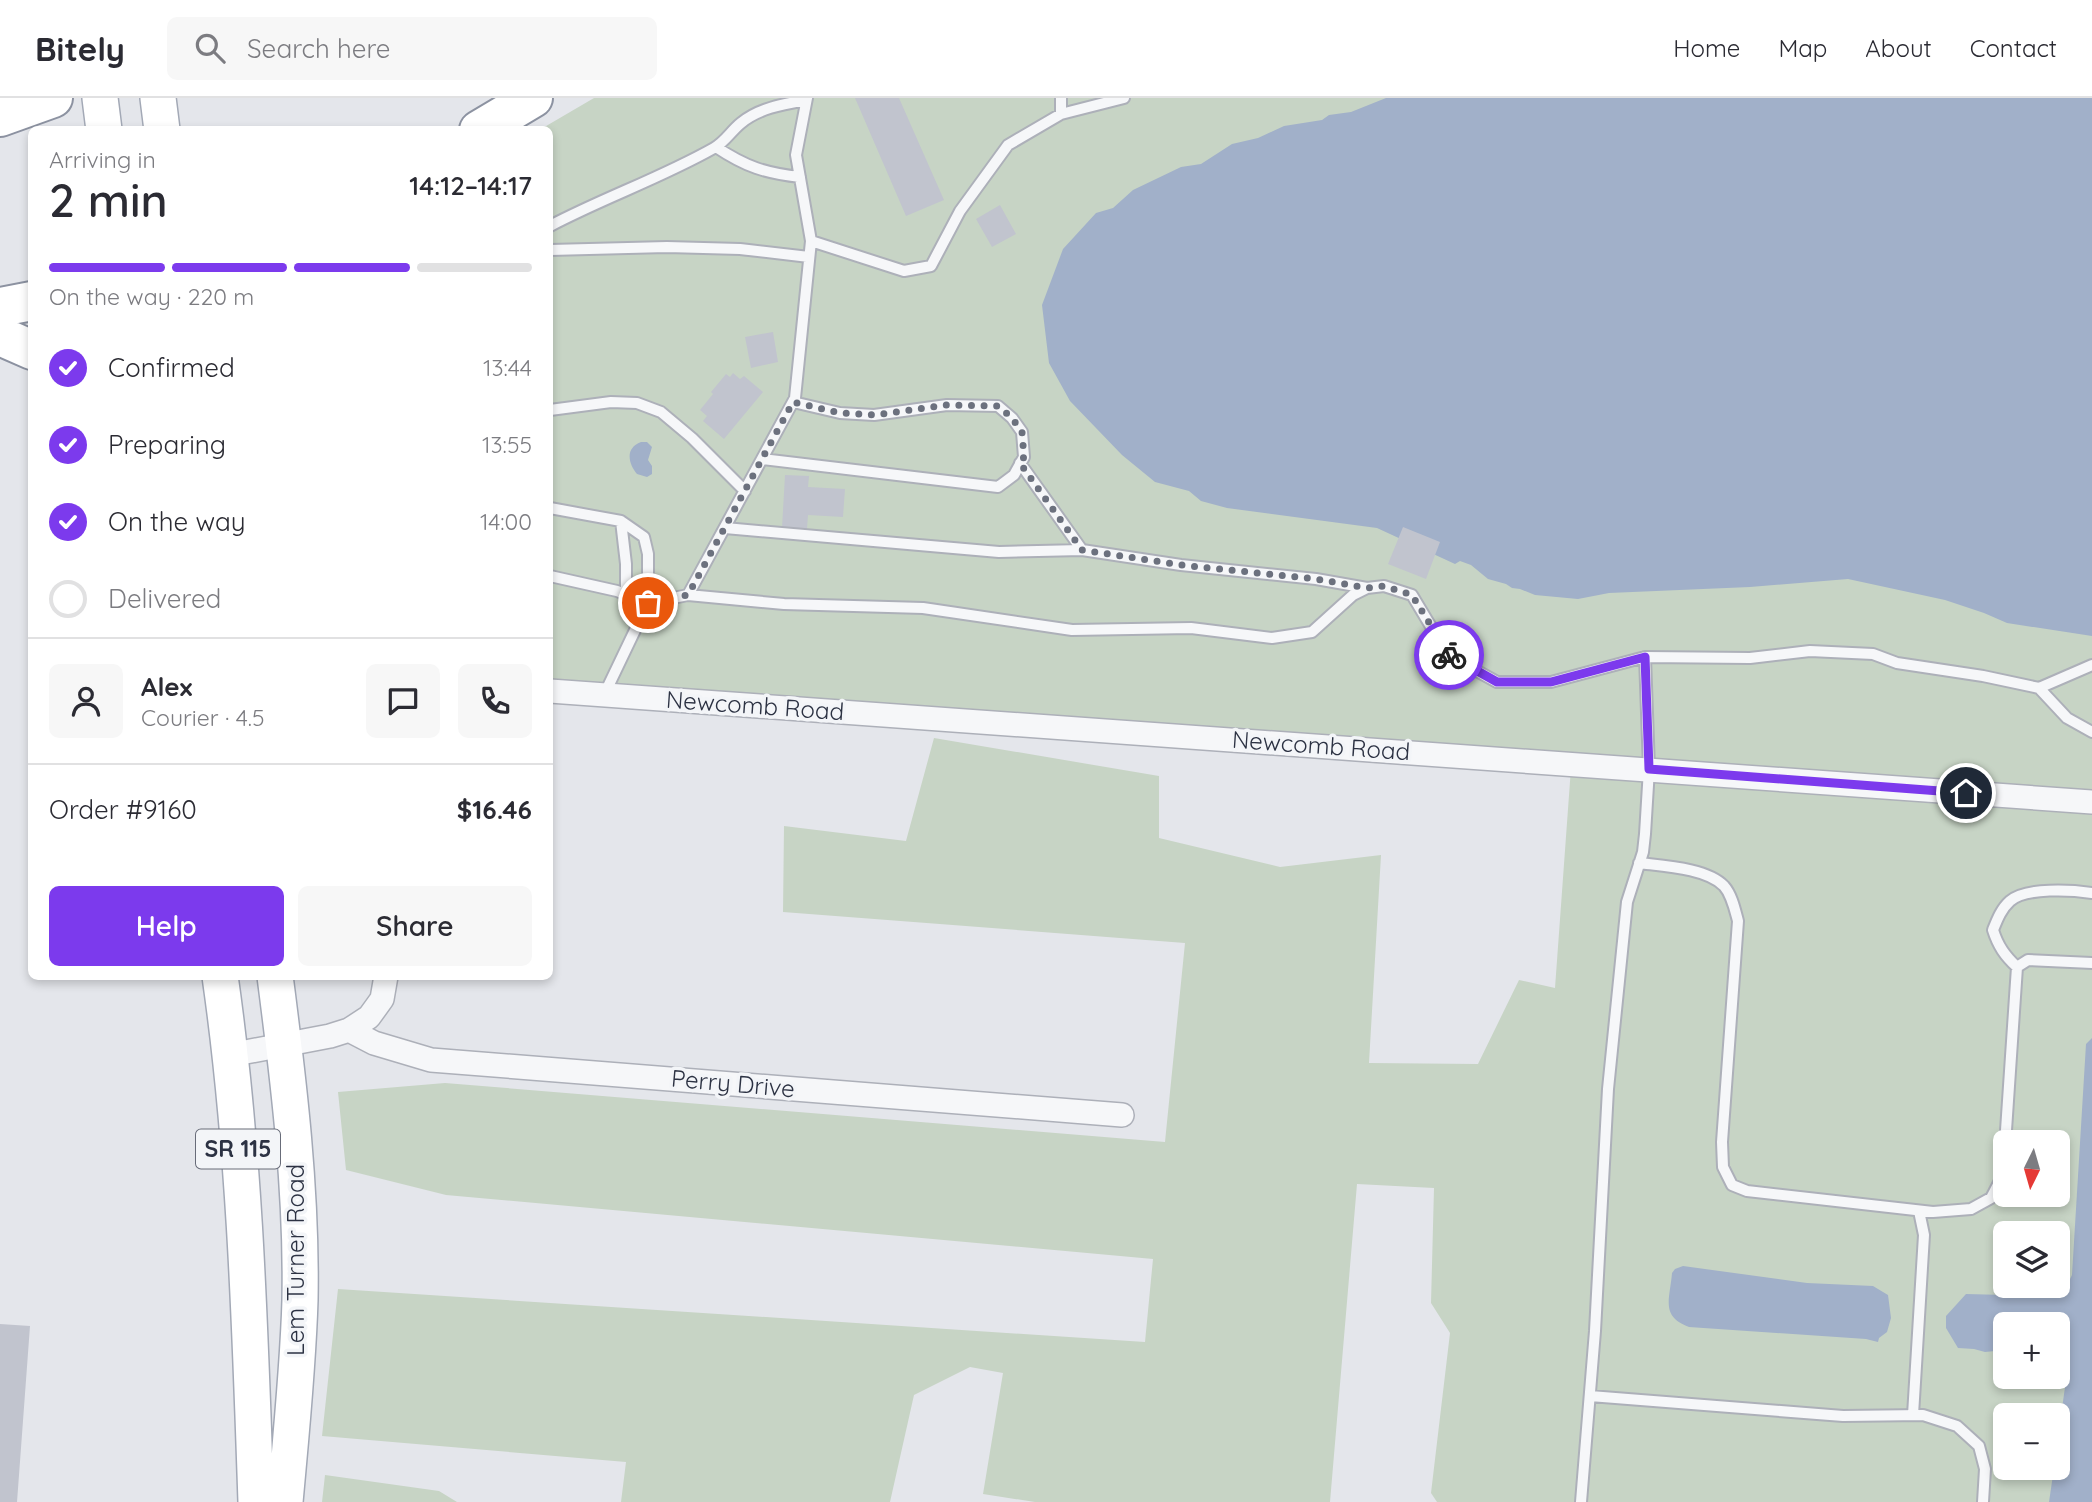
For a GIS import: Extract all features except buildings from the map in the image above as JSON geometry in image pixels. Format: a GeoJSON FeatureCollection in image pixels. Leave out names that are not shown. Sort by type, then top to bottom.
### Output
{"type":"FeatureCollection","features":[{"type":"Feature","properties":{"kind":"highway"},"geometry":{"type":"LineString","coordinates":[[486,126],[533,98]]}},
{"type":"Feature","properties":{"kind":"highway"},"geometry":{"type":"LineString","coordinates":[[0,307],[28,303]]}},
{"type":"Feature","properties":{"kind":"highway"},"geometry":{"type":"LineString","coordinates":[[0,336],[28,348]]}},
{"type":"Feature","properties":{"kind":"main road"},"geometry":{"type":"LineString","coordinates":[[100,98],[104,126]]}},
{"type":"Feature","properties":{"kind":"main road"},"geometry":{"type":"LineString","coordinates":[[158,98],[162,126]]}},
{"type":"Feature","properties":{"kind":"main road","name":"Lem Turner Road"},"geometry":{"type":"LineString","coordinates":[[221,980],[230,1055],[250,1310],[256,1502]]}},
{"type":"Feature","properties":{"kind":"main road","name":"Lem Turner Road"},"geometry":{"type":"LineString","coordinates":[[276,980],[296,1162],[300,1297],[285,1502]]}},
{"type":"Feature","properties":{"kind":"street","name":"Newcomb Road"},"geometry":{"type":"LineString","coordinates":[[553,691],[2092,802]]}},
{"type":"Feature","properties":{"kind":"street"},"geometry":{"type":"LineString","coordinates":[[230,1055],[349,1030],[369,1017],[382,999],[385,980]]}},
{"type":"Feature","properties":{"kind":"street","name":"Perry Drive"},"geometry":{"type":"LineString","coordinates":[[349,1030],[374,1043],[431,1060],[1122,1115]]}},
{"type":"Feature","properties":{"kind":"lane"},"geometry":{"type":"LineString","coordinates":[[1061,98],[1061,114]]}},
{"type":"Feature","properties":{"kind":"lane"},"geometry":{"type":"LineString","coordinates":[[811,242],[904,271],[931,266],[960,211],[1008,145],[1061,114],[1124,98]]}},
{"type":"Feature","properties":{"kind":"lane"},"geometry":{"type":"LineString","coordinates":[[553,224],[716,147],[741,122],[761,112],[807,99],[796,155],[811,242],[796,398],[688,595]]}},
{"type":"Feature","properties":{"kind":"lane"},"geometry":{"type":"LineString","coordinates":[[716,147],[734,159],[770,174],[800,177]]}},
{"type":"Feature","properties":{"kind":"lane"},"geometry":{"type":"LineString","coordinates":[[553,250],[667,247],[740,249],[809,257]]}},
{"type":"Feature","properties":{"kind":"lane"},"geometry":{"type":"LineString","coordinates":[[553,411],[611,402],[637,403],[661,412],[692,438],[745,491]]}},
{"type":"Feature","properties":{"kind":"lane"},"geometry":{"type":"LineString","coordinates":[[762,459],[998,486],[1014,475],[1024,457],[1022,432],[1012,418],[998,406],[947,405],[874,415],[840,413],[793,402]]}},
{"type":"Feature","properties":{"kind":"lane"},"geometry":{"type":"LineString","coordinates":[[1020,463],[1082,550]]}},
{"type":"Feature","properties":{"kind":"lane"},"geometry":{"type":"LineString","coordinates":[[553,509],[621,521],[643,537],[648,554],[648,603],[604,695]]}},
{"type":"Feature","properties":{"kind":"lane"},"geometry":{"type":"LineString","coordinates":[[621,521],[626,594]]}},
{"type":"Feature","properties":{"kind":"lane"},"geometry":{"type":"LineString","coordinates":[[725,528],[999,552],[1082,550],[1181,565],[1316,579],[1367,588],[1384,586],[1412,595],[1448,655],[1497,682],[1551,682],[1645,657],[1751,658],[1810,651],[1874,654],[1897,663],[2039,688],[2092,664]]}},
{"type":"Feature","properties":{"kind":"lane"},"geometry":{"type":"LineString","coordinates":[[553,577],[617,591],[648,603],[688,595],[784,604],[923,608],[1072,630],[1191,628],[1272,638],[1312,632],[1353,595],[1367,588]]}},
{"type":"Feature","properties":{"kind":"lane"},"geometry":{"type":"LineString","coordinates":[[1581,1502],[1608,1089],[1627,902],[1646,834],[1649,769],[1645,657]]}},
{"type":"Feature","properties":{"kind":"lane"},"geometry":{"type":"LineString","coordinates":[[2039,688],[2067,718],[2092,732]]}},
{"type":"Feature","properties":{"kind":"lane"},"geometry":{"type":"LineString","coordinates":[[1639,863],[1702,873],[1723,885],[1734,904],[1738,921],[1722,1142],[1723,1167],[1731,1185],[1747,1191],[1933,1212],[1971,1209],[1992,1198],[2003,1175],[2017,967]]}},
{"type":"Feature","properties":{"kind":"lane"},"geometry":{"type":"LineString","coordinates":[[2017,967],[2005,956],[1996,942],[1993,930],[2001,912],[2012,899],[2036,892],[2068,890],[2092,893]]}},
{"type":"Feature","properties":{"kind":"lane"},"geometry":{"type":"LineString","coordinates":[[2017,967],[2028,960],[2092,962]]}},
{"type":"Feature","properties":{"kind":"lane"},"geometry":{"type":"LineString","coordinates":[[1913,1415],[1924,1235],[1919,1211]]}},
{"type":"Feature","properties":{"kind":"lane"},"geometry":{"type":"LineString","coordinates":[[1590,1396],[1843,1416],[1923,1415],[1957,1426],[1979,1446],[1985,1469],[1983,1502]]}},
{"type":"Feature","properties":{"kind":"green space"},"geometry":{"type":"Polygon","coordinates":[[[594,98],[2092,98],[2092,1502],[1437,1502],[1431,1493],[1450,1333],[1431,1303],[1434,1188],[1357,1184],[1330,1502],[1035,1502],[983,1494],[1003,1373],[970,1367],[914,1395],[890,1502],[621,1502],[626,1462],[322,1436],[338,1289],[1145,1342],[1153,1259],[446,1195],[346,1170],[338,1092],[445,1083],[1165,1142],[1185,943],[783,912],[784,826],[906,841],[934,738],[1159,776],[1159,838],[1280,867],[1381,855],[1369,1063],[1478,1064],[1519,980],[1555,988],[1572,754],[553,680],[553,126],[546,126],[594,98]]]}},
{"type":"Feature","properties":{"kind":"green space"},"geometry":{"type":"Polygon","coordinates":[[[325,1475],[439,1491],[457,1502],[322,1502],[325,1475]]]}},
{"type":"Feature","properties":{"kind":"water"},"geometry":{"type":"Polygon","coordinates":[[[1386,98],[2092,98],[2092,636],[2007,623],[1945,600],[1848,579],[1750,587],[1609,593],[1578,599],[1535,595],[1488,579],[1471,565],[1460,561],[1455,564],[1377,528],[1227,508],[1201,501],[1189,491],[1155,482],[1122,455],[1070,401],[1049,363],[1042,305],[1063,249],[1096,213],[1113,208],[1133,190],[1181,167],[1201,164],[1232,144],[1258,138],[1284,126],[1322,120],[1329,115],[1351,112],[1386,98]]]}},
{"type":"Feature","properties":{"kind":"water"},"geometry":{"type":"Polygon","coordinates":[[[641,442],[647,442],[652,447],[648,460],[652,466],[652,474],[647,477],[637,474],[630,461],[632,448],[641,442]]]}},
{"type":"Feature","properties":{"kind":"water"},"geometry":{"type":"Polygon","coordinates":[[[2092,1038],[2092,1502],[2049,1502],[2052,1480],[2070,1480],[2070,1403],[2063,1403],[2065,1389],[2070,1389],[2070,1312],[1993,1312],[1993,1351],[1985,1352],[1958,1348],[1946,1328],[1946,1316],[1966,1294],[1993,1295],[1993,1298],[2070,1298],[2086,1044],[2092,1038]]]}},
{"type":"Feature","properties":{"kind":"water"},"geometry":{"type":"Polygon","coordinates":[[[1683,1266],[1807,1283],[1873,1286],[1888,1295],[1891,1318],[1887,1332],[1878,1342],[1689,1327],[1674,1318],[1669,1306],[1672,1273],[1683,1266]]]}},
{"type":"Feature","properties":{"kind":"way so far"},"geometry":{"type":"LineString","coordinates":[[648,603],[688,595],[793,402],[840,413],[874,415],[947,405],[998,406],[1012,418],[1022,432],[1024,457],[1020,463],[1082,550],[1181,565],[1316,579],[1367,588],[1384,586],[1412,595],[1449,655]]}},
{"type":"Feature","properties":{"kind":"route"},"geometry":{"type":"LineString","coordinates":[[1449,655],[1497,682],[1551,682],[1645,657],[1649,769],[1966,793]]}}]}
